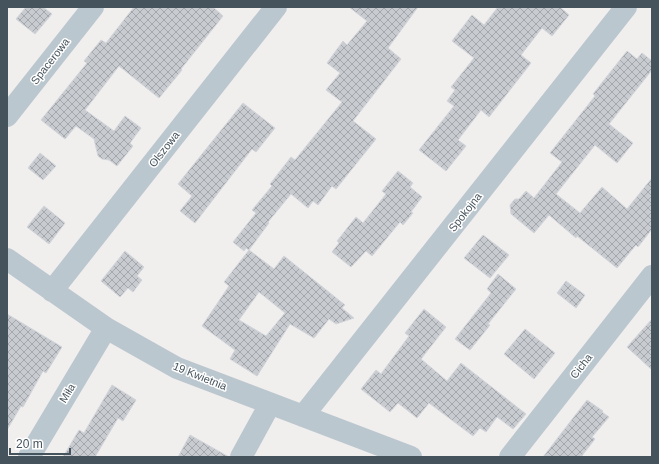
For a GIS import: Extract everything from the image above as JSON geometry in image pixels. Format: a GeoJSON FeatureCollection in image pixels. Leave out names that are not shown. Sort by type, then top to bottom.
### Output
{"type":"FeatureCollection","features":[{"type":"Feature","properties":{"kind":"street","name":"Spacerowa"},"geometry":{"type":"LineString","coordinates":[[7,116],[93,7]]}},
{"type":"Feature","properties":{"kind":"street","name":"Olszowa"},"geometry":{"type":"LineString","coordinates":[[52,291],[276,7]]}},
{"type":"Feature","properties":{"kind":"street","name":"Spokojna"},"geometry":{"type":"LineString","coordinates":[[304,416],[626,7]]}},
{"type":"Feature","properties":{"kind":"street","name":"19 Kwietnia"},"geometry":{"type":"LineString","coordinates":[[7,259],[106,328],[177,368],[411,457]]}},
{"type":"Feature","properties":{"kind":"street","name":"Cicha"},"geometry":{"type":"LineString","coordinates":[[510,457],[652,276]]}},
{"type":"Feature","properties":{"kind":"street","name":"Miła"},"geometry":{"type":"LineString","coordinates":[[29,457],[106,328]]}},
{"type":"Feature","properties":{"kind":"street"},"geometry":{"type":"LineString","coordinates":[[241,457],[270,404]]}},
{"type":"Feature","properties":{"kind":"building"},"geometry":{"type":"Polygon","coordinates":[[[26,7],[43,7],[52,14],[35,34],[16,19],[26,7]]]}},
{"type":"Feature","properties":{"kind":"building"},"geometry":{"type":"Polygon","coordinates":[[[134,7],[213,7],[223,16],[159,98],[119,66],[85,110],[114,131],[125,116],[141,128],[130,143],[133,146],[117,166],[109,160],[102,159],[98,156],[94,139],[76,126],[65,139],[41,120],[87,63],[84,61],[101,40],[106,43],[134,7]]]}},
{"type":"Feature","properties":{"kind":"building"},"geometry":{"type":"Polygon","coordinates":[[[349,7],[418,7],[388,48],[401,59],[353,121],[376,139],[336,189],[332,186],[318,205],[313,201],[308,208],[291,194],[268,222],[269,223],[249,250],[246,248],[244,251],[233,242],[256,213],[252,210],[272,186],[270,184],[291,157],[295,160],[342,102],[326,90],[340,73],[327,63],[343,41],[347,45],[367,21],[349,7]]]}},
{"type":"Feature","properties":{"kind":"building"},"geometry":{"type":"Polygon","coordinates":[[[498,7],[560,7],[569,15],[552,36],[542,28],[521,55],[531,63],[489,117],[481,110],[458,140],[466,146],[446,171],[419,150],[454,106],[447,101],[455,90],[451,87],[474,58],[452,41],[472,15],[484,25],[498,7]]]}},
{"type":"Feature","properties":{"kind":"building"},"geometry":{"type":"Polygon","coordinates":[[[627,51],[637,59],[642,53],[652,61],[652,70],[609,124],[633,143],[617,163],[595,145],[556,194],[580,213],[602,187],[627,209],[652,178],[652,229],[638,247],[636,245],[617,268],[577,236],[576,238],[549,215],[534,233],[511,214],[510,205],[515,199],[519,199],[526,191],[534,198],[562,162],[550,153],[595,96],[593,94],[627,51]]]}},
{"type":"Feature","properties":{"kind":"building"},"geometry":{"type":"Polygon","coordinates":[[[243,103],[275,128],[256,152],[252,149],[195,223],[180,211],[192,196],[178,184],[243,103]]]}},
{"type":"Feature","properties":{"kind":"building"},"geometry":{"type":"Polygon","coordinates":[[[40,153],[56,166],[43,180],[28,168],[40,153]]]}},
{"type":"Feature","properties":{"kind":"building"},"geometry":{"type":"Polygon","coordinates":[[[398,171],[413,183],[410,187],[422,197],[411,212],[413,213],[403,225],[400,222],[372,256],[366,251],[351,267],[332,252],[339,243],[337,241],[356,217],[363,223],[386,194],[382,191],[398,171]]]}},
{"type":"Feature","properties":{"kind":"building"},"geometry":{"type":"Polygon","coordinates":[[[44,206],[65,223],[49,244],[27,227],[44,206]]]}},
{"type":"Feature","properties":{"kind":"building"},"geometry":{"type":"Polygon","coordinates":[[[483,235],[509,255],[490,278],[464,258],[483,235]]]}},
{"type":"Feature","properties":{"kind":"building"},"geometry":{"type":"Polygon","coordinates":[[[249,250],[274,269],[284,256],[345,305],[342,308],[354,318],[336,324],[329,319],[314,338],[290,324],[257,376],[230,359],[235,350],[202,326],[229,286],[224,282],[249,250]],[[259,292],[239,320],[266,336],[285,313],[259,292]]]}},
{"type":"Feature","properties":{"kind":"building"},"geometry":{"type":"Polygon","coordinates":[[[125,251],[144,267],[137,276],[142,280],[133,292],[128,288],[120,297],[101,281],[125,251]]]}},
{"type":"Feature","properties":{"kind":"building"},"geometry":{"type":"Polygon","coordinates":[[[498,274],[516,289],[488,324],[490,325],[470,350],[455,339],[491,293],[487,289],[498,274]]]}},
{"type":"Feature","properties":{"kind":"building"},"geometry":{"type":"Polygon","coordinates":[[[566,281],[585,295],[576,308],[557,293],[566,281]]]}},
{"type":"Feature","properties":{"kind":"building"},"geometry":{"type":"Polygon","coordinates":[[[424,309],[446,327],[421,359],[447,381],[461,363],[526,414],[513,429],[497,417],[486,432],[480,428],[473,436],[429,403],[417,418],[398,403],[390,412],[361,389],[376,370],[381,374],[409,336],[405,333],[424,309]]]}},
{"type":"Feature","properties":{"kind":"building"},"geometry":{"type":"Polygon","coordinates":[[[7,314],[62,347],[46,373],[43,371],[23,407],[21,406],[7,430],[7,314]]]}},
{"type":"Feature","properties":{"kind":"building"},"geometry":{"type":"Polygon","coordinates":[[[652,319],[652,370],[627,347],[652,319]]]}},
{"type":"Feature","properties":{"kind":"building"},"geometry":{"type":"Polygon","coordinates":[[[525,329],[555,353],[534,379],[504,354],[525,329]]]}},
{"type":"Feature","properties":{"kind":"building"},"geometry":{"type":"Polygon","coordinates":[[[112,385],[136,400],[123,421],[118,418],[95,457],[63,457],[79,430],[84,433],[112,385]]]}},
{"type":"Feature","properties":{"kind":"building"},"geometry":{"type":"Polygon","coordinates":[[[587,400],[609,417],[592,437],[595,439],[581,457],[543,457],[587,400]]]}},
{"type":"Feature","properties":{"kind":"building"},"geometry":{"type":"Polygon","coordinates":[[[190,435],[229,457],[178,457],[190,435]]]}}]}
